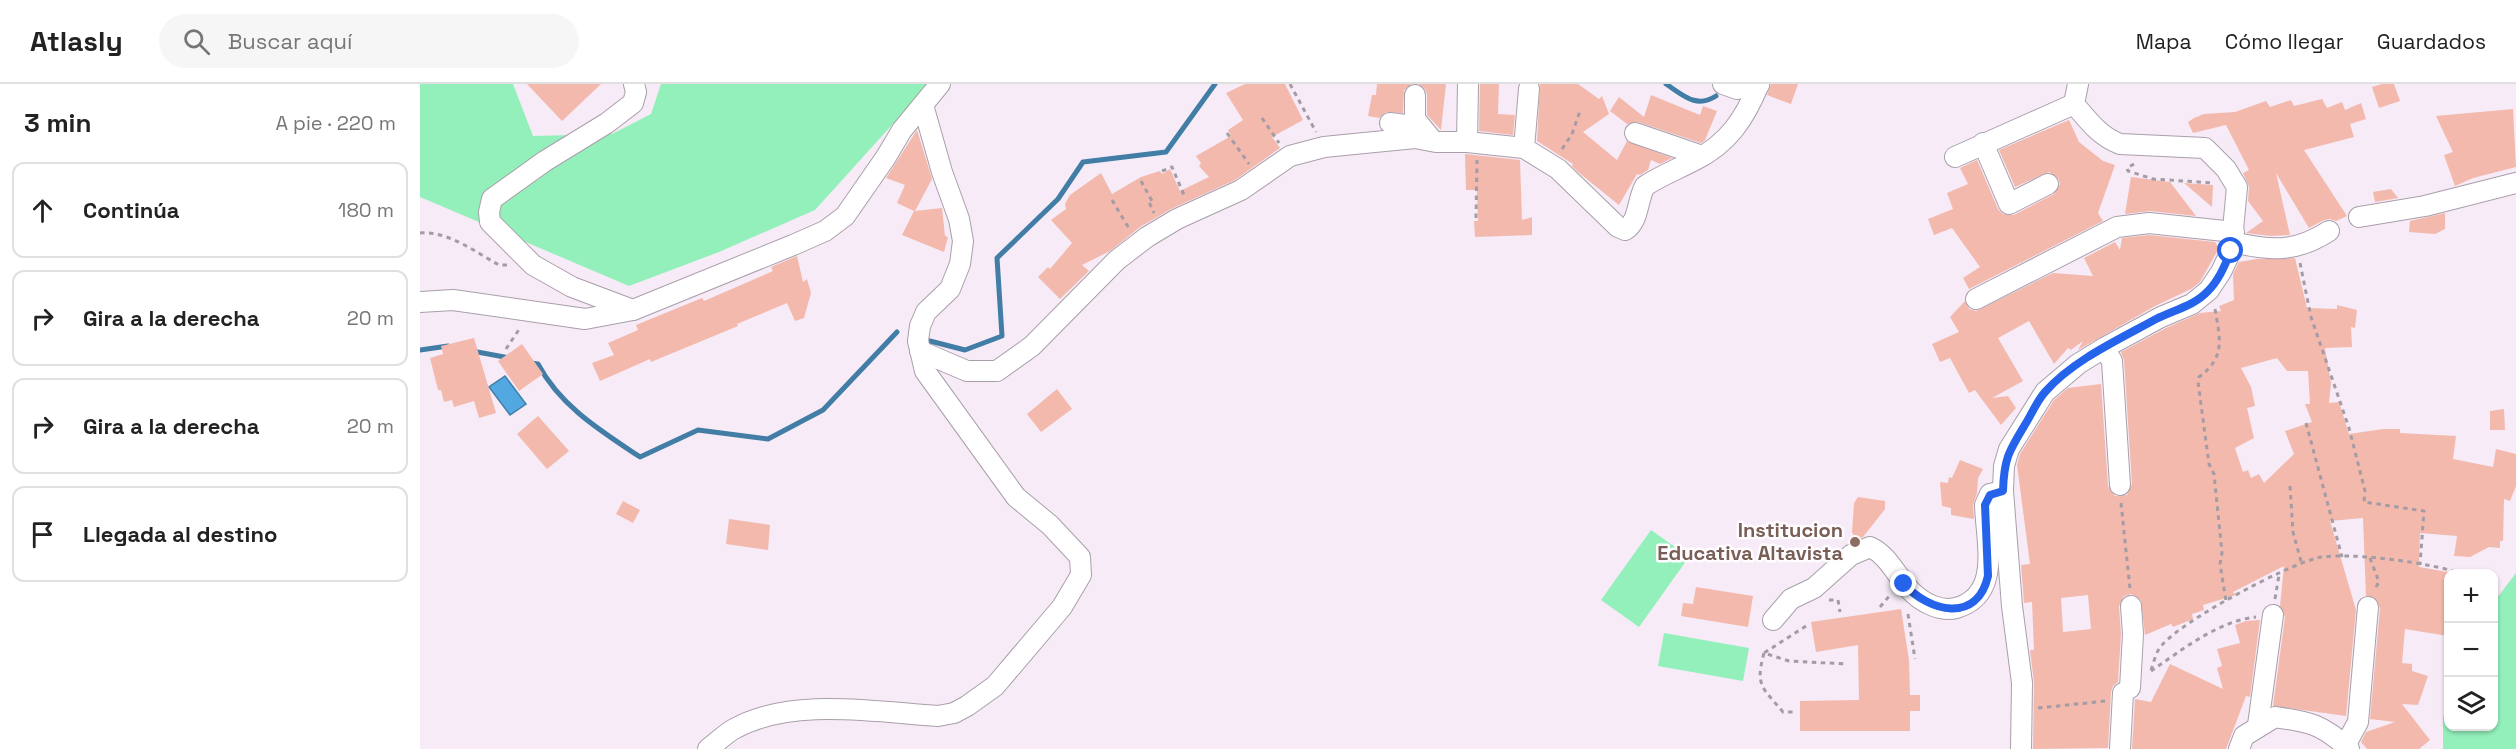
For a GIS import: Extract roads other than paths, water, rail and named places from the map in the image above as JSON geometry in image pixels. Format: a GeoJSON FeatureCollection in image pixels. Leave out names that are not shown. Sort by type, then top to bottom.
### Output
{"type":"FeatureCollection","features":[{"type":"Feature","properties":{"kind":"street"},"geometry":{"type":"LineString","coordinates":[[633,310],[573,287],[533,264],[490,222],[489,213],[492,199],[545,161],[607,123],[633,103],[636,92],[634,84]]}},
{"type":"Feature","properties":{"kind":"street"},"geometry":{"type":"LineString","coordinates":[[420,302],[453,300],[585,319],[633,310],[825,231],[845,216],[902,130],[940,84]]}},
{"type":"Feature","properties":{"kind":"street"},"geometry":{"type":"LineString","coordinates":[[1468,84],[1473,143]]}},
{"type":"Feature","properties":{"kind":"street"},"geometry":{"type":"LineString","coordinates":[[1723,84],[1737,89],[1759,84]]}},
{"type":"Feature","properties":{"kind":"street"},"geometry":{"type":"LineString","coordinates":[[1390,123],[1427,134],[1473,143],[1524,148],[1558,169],[1625,230],[1634,222],[1645,186],[1702,156],[1728,139],[1748,110],[1759,84]]}},
{"type":"Feature","properties":{"kind":"street"},"geometry":{"type":"LineString","coordinates":[[2074,104],[2078,84]]}},
{"type":"Feature","properties":{"kind":"street"},"geometry":{"type":"LineString","coordinates":[[1524,148],[1529,89]]}},
{"type":"Feature","properties":{"kind":"street"},"geometry":{"type":"LineString","coordinates":[[1415,95],[1415,119],[1427,134]]}},
{"type":"Feature","properties":{"kind":"street"},"geometry":{"type":"LineString","coordinates":[[1955,157],[2074,104]]}},
{"type":"Feature","properties":{"kind":"street"},"geometry":{"type":"LineString","coordinates":[[2021,749],[2022,683],[2012,606],[2003,491],[2004,466],[2009,449],[2045,392],[2078,364],[2161,317],[2192,304],[2211,287],[2222,272],[2231,251],[2233,237],[2237,187],[2226,169],[2205,148],[2120,144],[2108,140],[2074,104]]}},
{"type":"Feature","properties":{"kind":"street"},"geometry":{"type":"LineString","coordinates":[[708,749],[734,729],[793,711],[830,709],[938,716],[954,713],[995,686],[1062,607],[1081,575],[1080,557],[1050,525],[1016,497],[926,371],[920,351],[920,326],[926,312],[950,289],[960,264],[963,241],[959,219],[942,172],[923,105]]}},
{"type":"Feature","properties":{"kind":"street"},"geometry":{"type":"LineString","coordinates":[[1635,133],[1702,156]]}},
{"type":"Feature","properties":{"kind":"street"},"geometry":{"type":"LineString","coordinates":[[920,351],[967,371],[996,371],[1032,346],[1101,276],[1138,244],[1161,229],[1241,190],[1288,156],[1324,147],[1415,138],[1427,134]]}},
{"type":"Feature","properties":{"kind":"street"},"geometry":{"type":"LineString","coordinates":[[1983,143],[2008,204],[2048,184]]}},
{"type":"Feature","properties":{"kind":"street"},"geometry":{"type":"LineString","coordinates":[[2359,216],[2425,206],[2516,183]]}},
{"type":"Feature","properties":{"kind":"street"},"geometry":{"type":"LineString","coordinates":[[1976,299],[2117,226],[2149,223],[2233,237],[2263,249],[2296,247],[2312,242],[2329,231]]}},
{"type":"Feature","properties":{"kind":"street"},"geometry":{"type":"LineString","coordinates":[[2104,348],[2112,360],[2120,485]]}},
{"type":"Feature","properties":{"kind":"street"},"geometry":{"type":"LineString","coordinates":[[1773,620],[1791,598],[1814,588],[1851,555],[1870,546],[1883,556],[1911,591],[1928,604],[1951,609],[1971,603],[1982,591],[1988,576],[1985,505],[1990,495],[2003,491]]}},
{"type":"Feature","properties":{"kind":"street"},"geometry":{"type":"LineString","coordinates":[[2120,749],[2133,634],[2131,606]]}},
{"type":"Feature","properties":{"kind":"street"},"geometry":{"type":"LineString","coordinates":[[2239,749],[2244,736],[2258,725],[2275,717],[2308,722],[2324,729],[2347,747],[2358,722],[2368,607]]}},
{"type":"Feature","properties":{"kind":"street"},"geometry":{"type":"LineString","coordinates":[[2258,725],[2273,615]]}},
{"type":"Feature","properties":{"kind":"water"},"geometry":{"type":"Polygon","coordinates":[[[505,376],[526,404],[510,415],[489,387],[505,376]]]}},
{"type":"Feature","properties":{"kind":"waterway"},"geometry":{"type":"LineString","coordinates":[[926,340],[965,350],[1002,336],[997,258],[1058,199],[1083,162],[1166,152],[1215,84]]}},
{"type":"Feature","properties":{"kind":"waterway"},"geometry":{"type":"LineString","coordinates":[[1666,84],[1696,101],[1709,100],[1716,96]]}},
{"type":"Feature","properties":{"kind":"waterway"},"geometry":{"type":"LineString","coordinates":[[531,363],[538,364],[547,379],[570,405],[640,457],[698,430],[768,439],[823,410],[897,332]]}},
{"type":"Feature","properties":{"kind":"waterway"},"geometry":{"type":"LineString","coordinates":[[420,350],[448,346]]}},
{"type":"Feature","properties":{"kind":"waterway"},"geometry":{"type":"LineString","coordinates":[[472,351],[510,358]]}},
{"type":"Feature","properties":{"kind":"place","name":"Institucion Educativa Altavista"},"geometry":{"type":"Point","coordinates":[1855,542]}}]}
